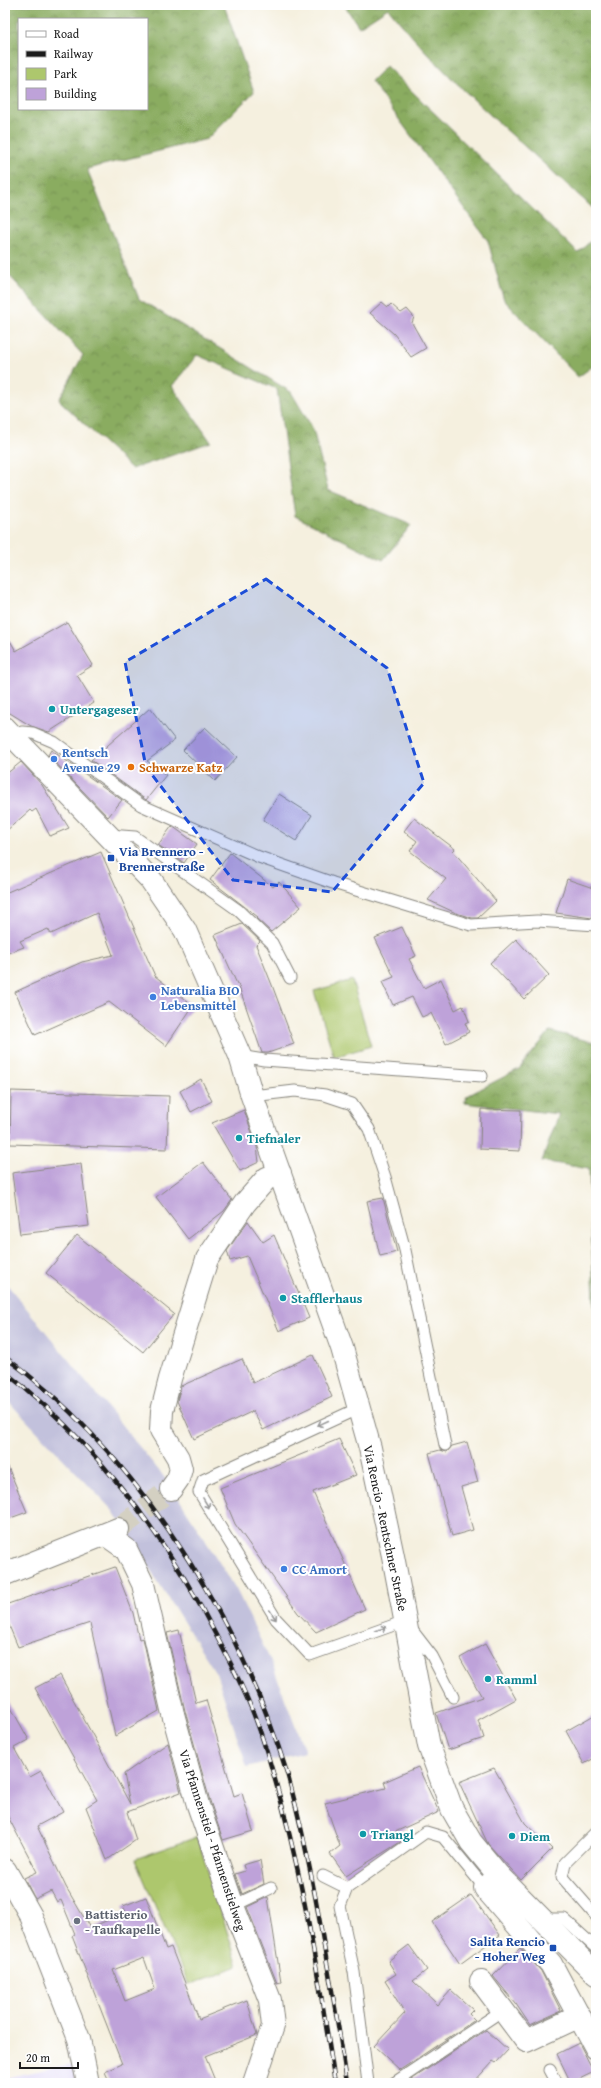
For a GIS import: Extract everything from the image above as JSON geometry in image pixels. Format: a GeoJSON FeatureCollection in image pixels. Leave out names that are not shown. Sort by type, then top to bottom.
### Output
{"type":"FeatureCollection","features":[{"type":"Feature","properties":{"kind":"street"},"geometry":{"type":"LineString","coordinates":[[10,733],[151,880],[185,930],[240,1056],[252,1096],[280,1173],[267,1178],[245,1203],[208,1259],[170,1378],[162,1411],[161,1430],[178,1458],[181,1469],[178,1479],[171,1489]]}},
{"type":"Feature","properties":{"kind":"street","name":"Via Rencio - Rentschner Straße"},"geometry":{"type":"LineString","coordinates":[[280,1173],[342,1348],[372,1455],[429,1746],[452,1809],[492,1882],[551,1964],[596,2048]]}},
{"type":"Feature","properties":{"kind":"street","name":"Via Pfannenstiel - Pfannenstielweg"},"geometry":{"type":"LineString","coordinates":[[5,1574],[112,1532],[126,1549],[143,1584],[175,1722],[198,1805],[233,1906],[270,2000],[273,2026],[254,2083]]}},
{"type":"Feature","properties":{"kind":"street"},"geometry":{"type":"LineString","coordinates":[[5,1870],[31,1916],[79,2039],[88,2083]]}},
{"type":"Feature","properties":{"kind":"street","name":"Via Rencio - Rentschner Straße"},"geometry":{"type":"LineString","coordinates":[[492,1882],[541,1919],[596,1974]]}},
{"type":"Feature","properties":{"kind":"street"},"geometry":{"type":"LineString","coordinates":[[481,1981],[526,2041],[580,2016]]}},
{"type":"Feature","properties":{"kind":"lane"},"geometry":{"type":"LineString","coordinates":[[10,733],[33,733],[54,742],[141,805],[260,857],[333,883],[471,925],[537,921],[596,925]]}},
{"type":"Feature","properties":{"kind":"lane"},"geometry":{"type":"LineString","coordinates":[[109,835],[135,837],[187,876],[238,910],[272,943],[290,978]]}},
{"type":"Feature","properties":{"kind":"lane"},"geometry":{"type":"LineString","coordinates":[[240,1056],[264,1060],[482,1076]]}},
{"type":"Feature","properties":{"kind":"lane"},"geometry":{"type":"LineString","coordinates":[[252,1096],[296,1091],[325,1095],[352,1104],[368,1129],[385,1177],[405,1250],[446,1445]]}},
{"type":"Feature","properties":{"kind":"lane"},"geometry":{"type":"LineString","coordinates":[[359,1408],[203,1480],[199,1492],[276,1619],[310,1655],[405,1620],[432,1656],[453,1697]]}},
{"type":"Feature","properties":{"kind":"lane","name":"Via Rencio - Rentschner Straße"},"geometry":{"type":"LineString","coordinates":[[347,1888],[426,1832],[443,1837],[492,1882]]}},
{"type":"Feature","properties":{"kind":"lane"},"geometry":{"type":"LineString","coordinates":[[596,1832],[565,1863],[562,1877],[596,1916]]}},
{"type":"Feature","properties":{"kind":"lane"},"geometry":{"type":"LineString","coordinates":[[323,1876],[347,1888],[340,1906],[354,1972],[368,2083]]}},
{"type":"Feature","properties":{"kind":"lane"},"geometry":{"type":"LineString","coordinates":[[233,1906],[271,1888]]}},
{"type":"Feature","properties":{"kind":"lane"},"geometry":{"type":"LineString","coordinates":[[541,1919],[564,1919],[596,1948]]}},
{"type":"Feature","properties":{"kind":"lane"},"geometry":{"type":"LineString","coordinates":[[394,2083],[503,2010]]}},
{"type":"Feature","properties":{"kind":"lane"},"geometry":{"type":"LineString","coordinates":[[550,2070],[558,2083]]}},
{"type":"Feature","properties":{"kind":"highlighted area"},"geometry":{"type":"Polygon","coordinates":[[[266,579],[387,668],[424,783],[332,892],[233,880],[146,767],[125,662],[266,579]]]}},
{"type":"Feature","properties":{"kind":"shaded area"},"geometry":{"type":"Polygon","coordinates":[[[5,1282],[169,1483],[236,1589],[272,1664],[305,1752],[247,1767],[216,1673],[113,1511],[5,1398],[5,1282]]]}},
{"type":"Feature","properties":{"kind":"shaded area"},"geometry":{"type":"Polygon","coordinates":[[[76,2063],[78,2083],[5,2083],[5,2078],[76,2063]]]}},
{"type":"Feature","properties":{"kind":"green space"},"geometry":{"type":"Polygon","coordinates":[[[5,5],[224,5],[254,92],[207,139],[87,169],[139,299],[291,392],[313,429],[328,490],[411,525],[383,560],[295,516],[277,389],[197,355],[172,386],[211,442],[132,469],[59,400],[83,355],[5,271],[5,5]]]}},
{"type":"Feature","properties":{"kind":"green space"},"geometry":{"type":"Polygon","coordinates":[[[344,5],[596,5],[596,211],[461,88],[411,36],[388,8],[359,27],[344,5]]]}},
{"type":"Feature","properties":{"kind":"green space"},"geometry":{"type":"Polygon","coordinates":[[[386,66],[578,253],[596,236],[596,364],[578,377],[504,300],[488,241],[371,81],[386,66]]]}},
{"type":"Feature","properties":{"kind":"green space"},"geometry":{"type":"Polygon","coordinates":[[[352,980],[371,1046],[334,1057],[314,991],[352,980]]]}},
{"type":"Feature","properties":{"kind":"green space"},"geometry":{"type":"Polygon","coordinates":[[[550,1031],[596,1043],[596,1357],[589,1169],[542,1161],[559,1114],[464,1103],[467,1096],[519,1069],[550,1031]]]}},
{"type":"Feature","properties":{"kind":"green space"},"geometry":{"type":"Polygon","coordinates":[[[197,1837],[238,1966],[189,1985],[135,1859],[197,1837]]]}},
{"type":"Feature","properties":{"kind":"building"},"geometry":{"type":"Polygon","coordinates":[[[382,302],[388,307],[391,304],[401,313],[407,309],[414,317],[412,323],[426,348],[411,357],[394,334],[370,313],[382,302]]]}},
{"type":"Feature","properties":{"kind":"building"},"geometry":{"type":"Polygon","coordinates":[[[67,622],[93,665],[77,675],[94,703],[49,732],[31,726],[5,710],[5,632],[16,651],[67,622]]]}},
{"type":"Feature","properties":{"kind":"building"},"geometry":{"type":"Polygon","coordinates":[[[150,708],[175,740],[147,761],[166,775],[146,800],[91,760],[150,708]]]}},
{"type":"Feature","properties":{"kind":"building"},"geometry":{"type":"Polygon","coordinates":[[[205,727],[237,757],[215,781],[183,750],[205,727]]]}},
{"type":"Feature","properties":{"kind":"building"},"geometry":{"type":"Polygon","coordinates":[[[51,750],[122,800],[108,817],[48,755],[51,750]]]}},
{"type":"Feature","properties":{"kind":"building"},"geometry":{"type":"Polygon","coordinates":[[[21,762],[42,785],[69,828],[50,836],[36,809],[32,812],[30,810],[5,832],[5,775],[21,762]]]}},
{"type":"Feature","properties":{"kind":"building"},"geometry":{"type":"Polygon","coordinates":[[[279,794],[312,815],[296,841],[263,820],[279,794]]]}},
{"type":"Feature","properties":{"kind":"building"},"geometry":{"type":"Polygon","coordinates":[[[414,818],[455,849],[453,851],[496,901],[478,918],[472,918],[456,913],[428,900],[446,879],[410,851],[417,841],[404,831],[414,818]]]}},
{"type":"Feature","properties":{"kind":"building"},"geometry":{"type":"Polygon","coordinates":[[[172,826],[197,844],[184,863],[158,845],[172,826]]]}},
{"type":"Feature","properties":{"kind":"building"},"geometry":{"type":"Polygon","coordinates":[[[101,852],[155,976],[193,1006],[166,1046],[109,1002],[35,1035],[15,992],[82,962],[113,955],[97,913],[51,934],[48,929],[20,941],[24,947],[5,954],[5,893],[101,852]]]}},
{"type":"Feature","properties":{"kind":"building"},"geometry":{"type":"Polygon","coordinates":[[[230,853],[273,887],[279,882],[301,907],[271,932],[256,918],[258,917],[210,880],[230,853]]]}},
{"type":"Feature","properties":{"kind":"building"},"geometry":{"type":"Polygon","coordinates":[[[567,879],[596,889],[596,904],[592,918],[556,913],[567,879]]]}},
{"type":"Feature","properties":{"kind":"building"},"geometry":{"type":"Polygon","coordinates":[[[242,924],[260,941],[256,945],[294,1044],[268,1053],[262,1053],[238,984],[215,935],[242,924]]]}},
{"type":"Feature","properties":{"kind":"building"},"geometry":{"type":"Polygon","coordinates":[[[402,927],[416,956],[409,959],[424,988],[441,979],[455,1010],[463,1006],[469,1021],[465,1023],[469,1032],[446,1044],[431,1013],[422,1017],[412,997],[393,1005],[382,982],[394,977],[375,938],[402,927]]]}},
{"type":"Feature","properties":{"kind":"building"},"geometry":{"type":"Polygon","coordinates":[[[516,939],[549,975],[524,999],[490,963],[516,939]]]}},
{"type":"Feature","properties":{"kind":"building"},"geometry":{"type":"Polygon","coordinates":[[[201,1079],[212,1101],[191,1112],[180,1091],[201,1079]]]}},
{"type":"Feature","properties":{"kind":"building"},"geometry":{"type":"Polygon","coordinates":[[[11,1091],[169,1096],[167,1149],[10,1144],[11,1091]]]}},
{"type":"Feature","properties":{"kind":"building"},"geometry":{"type":"Polygon","coordinates":[[[481,1109],[521,1110],[520,1151],[480,1149],[481,1109]]]}},
{"type":"Feature","properties":{"kind":"building","name":"Tiefnaler"},"geometry":{"type":"Polygon","coordinates":[[[244,1110],[257,1147],[259,1162],[240,1171],[212,1123],[244,1110]]]}},
{"type":"Feature","properties":{"kind":"building"},"geometry":{"type":"Polygon","coordinates":[[[203,1162],[232,1200],[224,1211],[188,1239],[156,1197],[203,1162]]]}},
{"type":"Feature","properties":{"kind":"building"},"geometry":{"type":"Polygon","coordinates":[[[81,1164],[89,1226],[20,1234],[12,1173],[81,1164]]]}},
{"type":"Feature","properties":{"kind":"building"},"geometry":{"type":"Polygon","coordinates":[[[383,1198],[397,1252],[380,1256],[367,1201],[383,1198]]]}},
{"type":"Feature","properties":{"kind":"building"},"geometry":{"type":"Polygon","coordinates":[[[248,1221],[263,1242],[274,1235],[309,1318],[279,1331],[247,1256],[230,1261],[227,1251],[248,1221]]]}},
{"type":"Feature","properties":{"kind":"building"},"geometry":{"type":"Polygon","coordinates":[[[77,1235],[174,1314],[143,1352],[46,1273],[77,1235]]]}},
{"type":"Feature","properties":{"kind":"building"},"geometry":{"type":"Polygon","coordinates":[[[313,1355],[332,1397],[263,1430],[253,1411],[194,1439],[177,1401],[181,1386],[242,1359],[253,1383],[313,1355]]]}},
{"type":"Feature","properties":{"kind":"building"},"geometry":{"type":"Polygon","coordinates":[[[339,1439],[356,1475],[313,1492],[365,1609],[316,1632],[298,1613],[235,1524],[220,1488],[339,1439]]]}},
{"type":"Feature","properties":{"kind":"building"},"geometry":{"type":"Polygon","coordinates":[[[467,1442],[478,1482],[461,1487],[473,1530],[452,1536],[429,1453],[440,1450],[447,1452],[452,1446],[467,1442]]]}},
{"type":"Feature","properties":{"kind":"building"},"geometry":{"type":"Polygon","coordinates":[[[5,1460],[27,1512],[5,1520],[5,1460]]]}},
{"type":"Feature","properties":{"kind":"building"},"geometry":{"type":"Polygon","coordinates":[[[115,1567],[133,1613],[139,1639],[143,1638],[159,1711],[115,1736],[90,1623],[18,1647],[5,1616],[5,1605],[115,1567]]]}},
{"type":"Feature","properties":{"kind":"building"},"geometry":{"type":"Polygon","coordinates":[[[179,1630],[196,1703],[206,1700],[234,1796],[242,1793],[253,1831],[223,1840],[210,1801],[185,1711],[167,1633],[179,1630]]]}},
{"type":"Feature","properties":{"kind":"building"},"geometry":{"type":"Polygon","coordinates":[[[485,1644],[516,1699],[478,1720],[484,1738],[448,1750],[436,1713],[482,1697],[460,1658],[485,1644]]]}},
{"type":"Feature","properties":{"kind":"building"},"geometry":{"type":"Polygon","coordinates":[[[60,1675],[130,1804],[124,1774],[168,1743],[181,1792],[127,1812],[136,1840],[107,1860],[86,1807],[97,1800],[35,1688],[60,1675]]]}},
{"type":"Feature","properties":{"kind":"building"},"geometry":{"type":"Polygon","coordinates":[[[5,1697],[29,1740],[14,1748],[30,1777],[41,1771],[63,1812],[37,1826],[66,1887],[90,1928],[126,1912],[123,1906],[146,1897],[166,1949],[171,1947],[199,2019],[247,2000],[257,2035],[205,2056],[216,2083],[110,2083],[105,2072],[122,2064],[72,1936],[75,1934],[61,1900],[57,1902],[51,1891],[35,1899],[24,1878],[37,1872],[5,1811],[5,1697]],[[144,1958],[113,1970],[125,2001],[155,1989],[144,1958]]]}},
{"type":"Feature","properties":{"kind":"building"},"geometry":{"type":"Polygon","coordinates":[[[596,1714],[596,1757],[584,1764],[566,1731],[596,1714]]]}},
{"type":"Feature","properties":{"kind":"building"},"geometry":{"type":"Polygon","coordinates":[[[418,1767],[439,1812],[395,1832],[402,1841],[346,1876],[330,1854],[340,1846],[325,1803],[386,1788],[384,1782],[418,1767]]]}},
{"type":"Feature","properties":{"kind":"building","name":"Diem"},"geometry":{"type":"Polygon","coordinates":[[[494,1768],[525,1823],[552,1849],[521,1880],[488,1844],[459,1782],[494,1768]]]}},
{"type":"Feature","properties":{"kind":"building"},"geometry":{"type":"Polygon","coordinates":[[[260,1860],[264,1884],[242,1894],[235,1874],[245,1871],[243,1865],[260,1860]]]}},
{"type":"Feature","properties":{"kind":"building"},"geometry":{"type":"Polygon","coordinates":[[[471,1895],[500,1935],[460,1964],[432,1922],[471,1895]]]}},
{"type":"Feature","properties":{"kind":"building"},"geometry":{"type":"Polygon","coordinates":[[[268,1897],[281,1982],[277,1983],[247,1907],[268,1897]]]}},
{"type":"Feature","properties":{"kind":"building"},"geometry":{"type":"Polygon","coordinates":[[[409,1945],[427,1970],[413,1981],[438,2005],[451,1990],[473,2010],[469,2014],[475,2020],[400,2070],[374,2046],[405,2013],[385,1981],[396,1974],[388,1961],[409,1945]]]}},
{"type":"Feature","properties":{"kind":"building"},"geometry":{"type":"Polygon","coordinates":[[[520,1948],[541,1971],[561,2011],[530,2025],[516,2004],[493,1976],[520,1948]]]}},
{"type":"Feature","properties":{"kind":"building"},"geometry":{"type":"Polygon","coordinates":[[[486,2030],[508,2050],[496,2063],[493,2061],[473,2083],[414,2083],[411,2080],[486,2030]]]}},
{"type":"Feature","properties":{"kind":"building"},"geometry":{"type":"Polygon","coordinates":[[[579,2043],[594,2072],[571,2083],[557,2054],[579,2043]]]}},
{"type":"Feature","properties":{"kind":"tunnel"},"geometry":{"type":"LineString","coordinates":[[118,1529],[171,1489]]}},
{"type":"Feature","properties":{"kind":"railway"},"geometry":{"type":"LineString","coordinates":[[5,1357],[53,1396],[98,1441],[139,1490],[178,1543],[212,1599],[242,1657],[267,1715],[287,1773],[299,1817],[309,1862],[340,2034],[347,2083]]}},
{"type":"Feature","properties":{"kind":"railway"},"geometry":{"type":"LineString","coordinates":[[5,1372],[69,1429],[99,1461],[152,1528],[198,1601],[241,1684],[260,1731],[296,1861],[321,1995],[335,2083]]}},
{"type":"Feature","properties":{"kind":"place","name":"Untergageser"},"geometry":{"type":"Point","coordinates":[52,709]}},
{"type":"Feature","properties":{"kind":"place","name":"Rentsch Avenue 29"},"geometry":{"type":"Point","coordinates":[54,759]}},
{"type":"Feature","properties":{"kind":"place","name":"Schwarze Katz"},"geometry":{"type":"Point","coordinates":[131,767]}},
{"type":"Feature","properties":{"kind":"place","name":"Via Brennero - Brennerstraße"},"geometry":{"type":"Point","coordinates":[111,858]}},
{"type":"Feature","properties":{"kind":"place","name":"Naturalia BIO Lebensmittel"},"geometry":{"type":"Point","coordinates":[153,997]}},
{"type":"Feature","properties":{"kind":"place","name":"Tiefnaler"},"geometry":{"type":"Point","coordinates":[239,1138]}},
{"type":"Feature","properties":{"kind":"place","name":"Stafflerhaus"},"geometry":{"type":"Point","coordinates":[283,1298]}},
{"type":"Feature","properties":{"kind":"place","name":"CC Amort"},"geometry":{"type":"Point","coordinates":[284,1569]}},
{"type":"Feature","properties":{"kind":"place","name":"Ramml"},"geometry":{"type":"Point","coordinates":[488,1679]}},
{"type":"Feature","properties":{"kind":"place","name":"Triangl"},"geometry":{"type":"Point","coordinates":[363,1834]}},
{"type":"Feature","properties":{"kind":"place","name":"Diem"},"geometry":{"type":"Point","coordinates":[512,1836]}},
{"type":"Feature","properties":{"kind":"place","name":"Battisterio - Taufkapelle"},"geometry":{"type":"Point","coordinates":[77,1921]}},
{"type":"Feature","properties":{"kind":"place","name":"Salita Rencio - Hoher Weg"},"geometry":{"type":"Point","coordinates":[553,1948]}}]}
